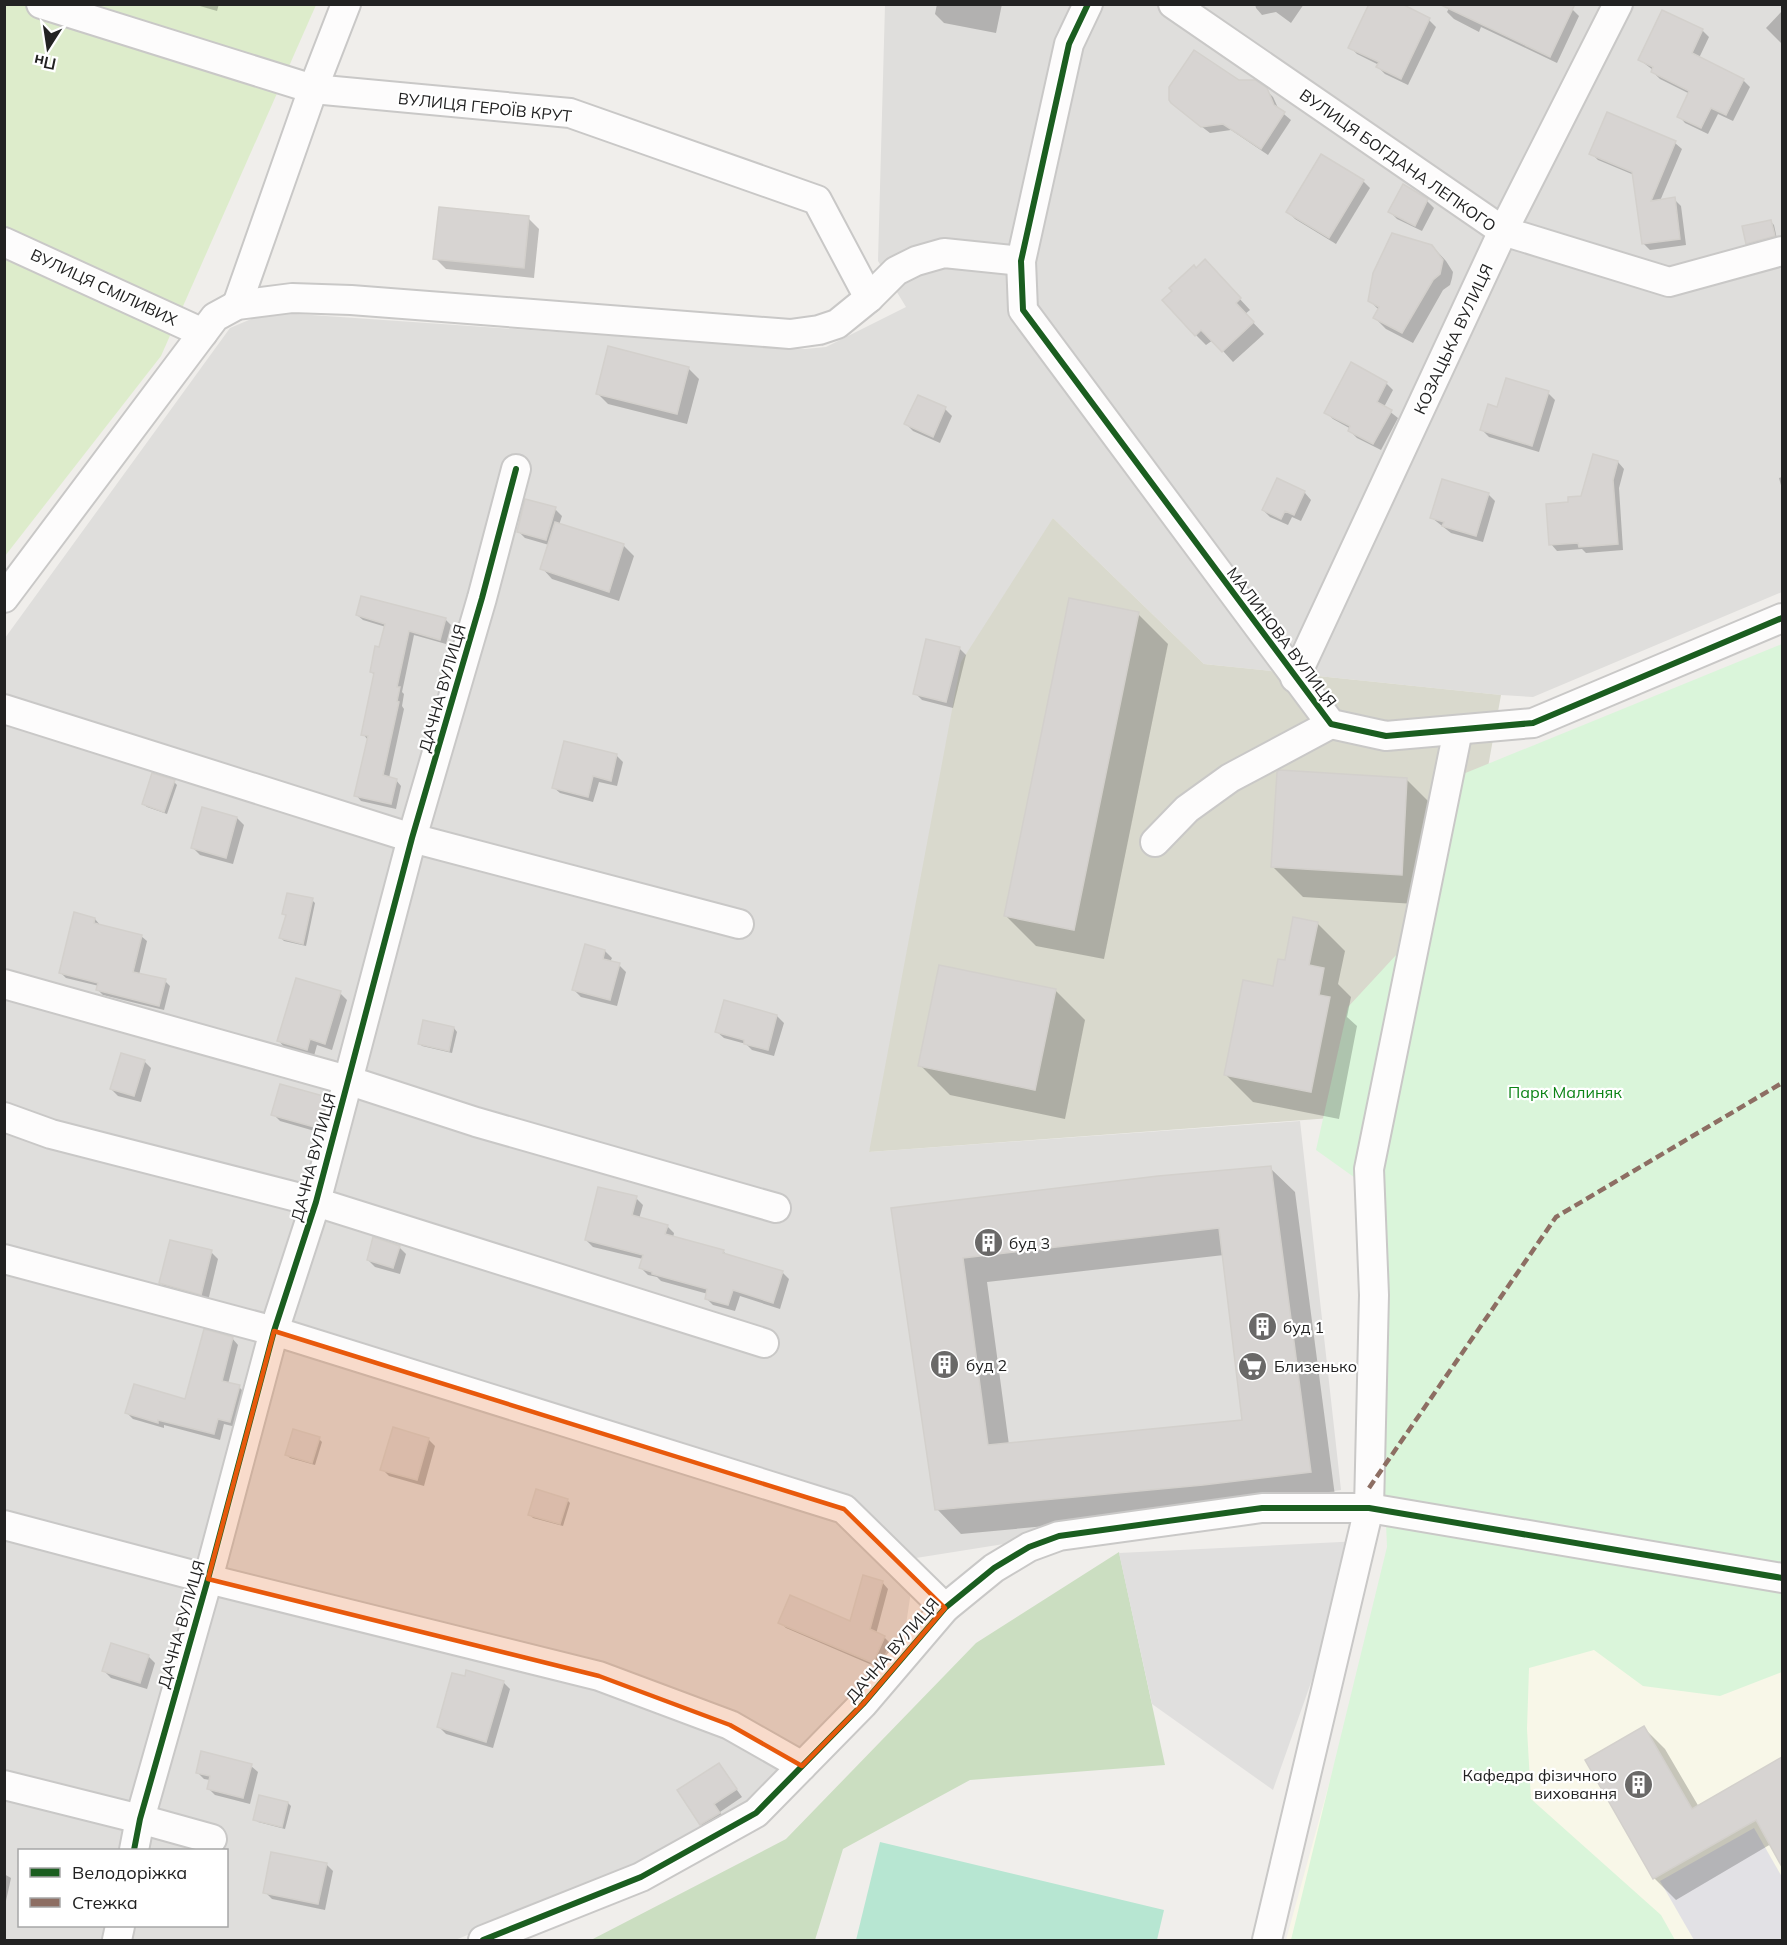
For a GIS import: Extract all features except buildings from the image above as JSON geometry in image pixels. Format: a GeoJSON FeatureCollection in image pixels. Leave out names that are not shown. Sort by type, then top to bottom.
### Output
{"type":"FeatureCollection","features":[{"type":"Feature","properties":{"kind":"street","name":"ВУЛИЦЯ ГЕРОЇВ КРУТ"},"geometry":{"type":"LineString","coordinates":[[41,4],[313,89],[570,113],[816,200],[869,298]]}},
{"type":"Feature","properties":{"kind":"street"},"geometry":{"type":"LineString","coordinates":[[237,305],[313,89],[346,4]]}},
{"type":"Feature","properties":{"kind":"street","name":"МАЛИНОВА ВУЛИЦЯ"},"geometry":{"type":"LineString","coordinates":[[1088,4],[1069,44],[1021,261],[1023,310],[1331,724],[1386,736],[1533,723],[1782,618]]}},
{"type":"Feature","properties":{"kind":"street","name":"ВУЛИЦЯ БОГДАНА ЛЕПКОГО"},"geometry":{"type":"LineString","coordinates":[[1173,4],[1503,231],[1669,282],[1782,251]]}},
{"type":"Feature","properties":{"kind":"street","name":"КОЗАЦЬКА ВУЛИЦЯ"},"geometry":{"type":"LineString","coordinates":[[1295,678],[1503,231],[1618,4]]}},
{"type":"Feature","properties":{"kind":"street","name":"ВУЛИЦЯ СМІЛИВИХ"},"geometry":{"type":"LineString","coordinates":[[4,242],[203,333]]}},
{"type":"Feature","properties":{"kind":"street"},"geometry":{"type":"LineString","coordinates":[[4,598],[203,333],[216,317],[237,305],[292,298],[351,300],[790,334],[819,330],[837,324],[869,298],[896,271],[916,261],[944,253],[1021,261]]}},
{"type":"Feature","properties":{"kind":"street","name":"ДАЧНА ВУЛИЦЯ"},"geometry":{"type":"LineString","coordinates":[[134,1849],[140,1818],[208,1579],[274,1331],[316,1202],[412,838],[482,598],[516,469]]}},
{"type":"Feature","properties":{"kind":"street"},"geometry":{"type":"LineString","coordinates":[[4,709],[412,838],[739,924]]}},
{"type":"Feature","properties":{"kind":"street"},"geometry":{"type":"LineString","coordinates":[[1155,842],[1187,809],[1230,778],[1331,724]]}},
{"type":"Feature","properties":{"kind":"street"},"geometry":{"type":"LineString","coordinates":[[1267,1941],[1369,1508],[1374,1295],[1369,1169],[1458,730]]}},
{"type":"Feature","properties":{"kind":"street"},"geometry":{"type":"LineString","coordinates":[[4,984],[347,1080],[476,1122],[776,1208]]}},
{"type":"Feature","properties":{"kind":"street"},"geometry":{"type":"LineString","coordinates":[[4,1117],[51,1134],[316,1202],[764,1343]]}},
{"type":"Feature","properties":{"kind":"street"},"geometry":{"type":"LineString","coordinates":[[4,1259],[274,1331],[844,1509],[945,1608]]}},
{"type":"Feature","properties":{"kind":"street","name":"ДАЧНА ВУЛИЦЯ"},"geometry":{"type":"LineString","coordinates":[[483,1941],[641,1877],[756,1813],[863,1704],[945,1608],[994,1568],[1029,1547],[1059,1536],[1262,1508],[1369,1508],[1782,1578]]}},
{"type":"Feature","properties":{"kind":"street"},"geometry":{"type":"LineString","coordinates":[[4,1525],[208,1579],[599,1676],[730,1725],[802,1766]]}},
{"type":"Feature","properties":{"kind":"street"},"geometry":{"type":"LineString","coordinates":[[4,1785],[140,1818],[212,1839]]}},
{"type":"Feature","properties":{"kind":"highlighted area"},"geometry":{"type":"Polygon","coordinates":[[[274,1331],[844,1509],[945,1608],[863,1704],[802,1766],[730,1725],[599,1676],[208,1579],[274,1331]]]}},
{"type":"Feature","properties":{"kind":"shaded area"},"geometry":{"type":"Polygon","coordinates":[[[885,5],[1782,5],[1782,592],[1533,697],[1501,695],[1204,664],[1053,518],[869,1152],[1300,1121],[1341,1490],[916,1558],[904,1638],[865,1687],[730,1817],[639,1867],[455,1940],[5,1940],[5,638],[230,328],[268,312],[805,349],[826,347],[906,307],[878,261],[885,5]]]}},
{"type":"Feature","properties":{"kind":"shaded area"},"geometry":{"type":"Polygon","coordinates":[[[1053,518],[1204,664],[1501,695],[1426,1111],[869,1152],[961,662],[1053,518]]]}},
{"type":"Feature","properties":{"kind":"shaded area"},"geometry":{"type":"Polygon","coordinates":[[[1361,1541],[1273,1790],[1152,1704],[1119,1553],[1361,1541]]]}},
{"type":"Feature","properties":{"kind":"shaded area"},"geometry":{"type":"Polygon","coordinates":[[[1396,1541],[1782,1599],[1782,1940],[1286,1940],[1396,1541]]]}},
{"type":"Feature","properties":{"kind":"shaded area"},"geometry":{"type":"Polygon","coordinates":[[[1754,1828],[1782,1877],[1782,1940],[1694,1940],[1660,1881],[1754,1828]]]}},
{"type":"Feature","properties":{"kind":"green space"},"geometry":{"type":"Polygon","coordinates":[[[5,5],[316,5],[161,356],[5,556],[5,5]]]}},
{"type":"Feature","properties":{"kind":"green space","name":"Парк Малиняк"},"geometry":{"type":"Polygon","coordinates":[[[1782,644],[1782,1672],[1720,1696],[1643,1686],[1594,1650],[1529,1668],[1527,1729],[1531,1799],[1661,1915],[1675,1940],[1291,1940],[1387,1547],[1372,1190],[1316,1150],[1348,1007],[1410,940],[1436,785],[1782,644]]]}},
{"type":"Feature","properties":{"kind":"green space"},"geometry":{"type":"Polygon","coordinates":[[[1119,1552],[1165,1765],[970,1780],[843,1849],[815,1940],[591,1940],[786,1839],[976,1643],[1119,1552]]]}},
{"type":"Feature","properties":{"kind":"green space"},"geometry":{"type":"Polygon","coordinates":[[[880,1842],[1164,1910],[1157,1940],[856,1940],[880,1842]]]}},
{"type":"Feature","properties":{"kind":"marked path"},"geometry":{"type":"LineString","coordinates":[[1369,1488],[1556,1217],[1782,1083]]}},
{"type":"Feature","properties":{"kind":"cycle path"},"geometry":{"type":"LineString","coordinates":[[1088,4],[1069,44],[1021,261],[1023,310],[1331,724],[1386,736],[1533,723],[1782,618]]}},
{"type":"Feature","properties":{"kind":"cycle path"},"geometry":{"type":"LineString","coordinates":[[134,1849],[140,1819],[208,1579],[274,1331],[316,1202],[412,838],[482,598],[516,469]]}},
{"type":"Feature","properties":{"kind":"cycle path"},"geometry":{"type":"LineString","coordinates":[[483,1940],[641,1877],[756,1813],[863,1704],[945,1608],[994,1568],[1029,1547],[1059,1536],[1262,1508],[1369,1508],[1782,1578]]}},
{"type":"Feature","properties":{"kind":"place","name":"буд 3"},"geometry":{"type":"Point","coordinates":[988,1243]}},
{"type":"Feature","properties":{"kind":"place","name":"буд 1"},"geometry":{"type":"Point","coordinates":[1262,1327]}},
{"type":"Feature","properties":{"kind":"place","name":"буд 2"},"geometry":{"type":"Point","coordinates":[945,1365]}},
{"type":"Feature","properties":{"kind":"place","name":"Близенько"},"geometry":{"type":"Point","coordinates":[1253,1366]}},
{"type":"Feature","properties":{"kind":"place","name":"Кафедра фізичного виховання"},"geometry":{"type":"Point","coordinates":[1638,1784]}}]}
